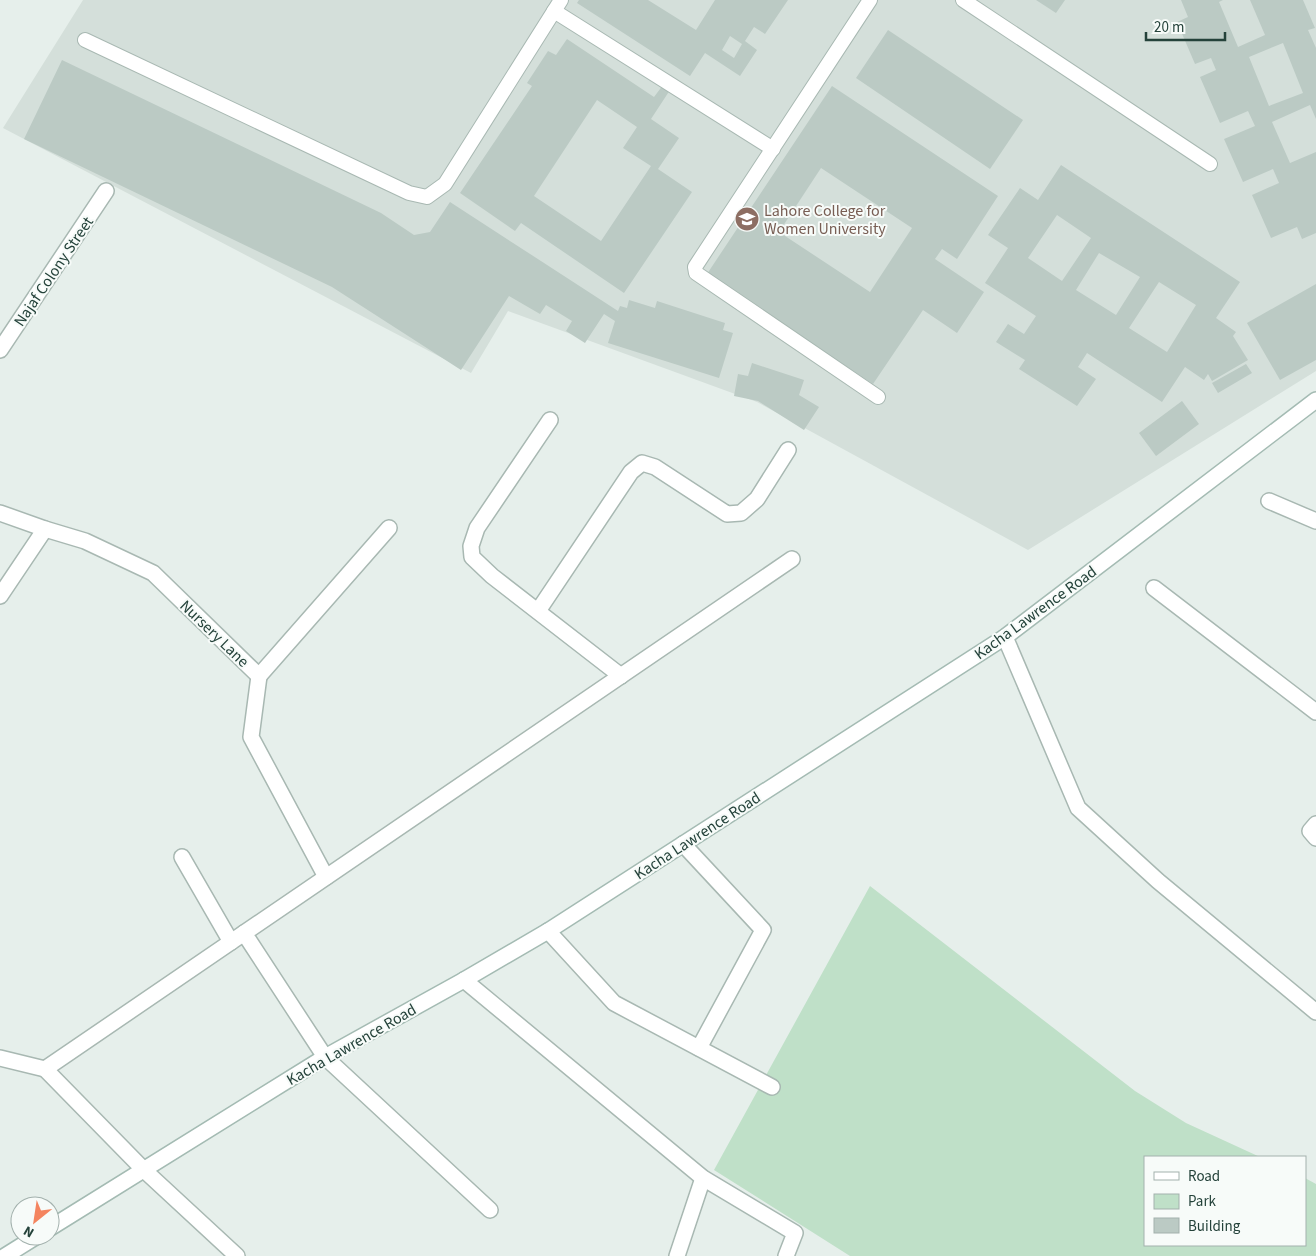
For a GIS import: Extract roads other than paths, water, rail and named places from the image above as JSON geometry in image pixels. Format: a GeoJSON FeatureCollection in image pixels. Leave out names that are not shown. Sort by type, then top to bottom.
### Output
{"type":"FeatureCollection","features":[{"type":"Feature","properties":{"kind":"street","name":"Najaf Colony Street"},"geometry":{"type":"LineString","coordinates":[[0,350],[106,191]]}},
{"type":"Feature","properties":{"kind":"street","name":"Kacha Lawrence Road"},"geometry":{"type":"LineString","coordinates":[[60,1222],[325,1058],[548,931],[1005,637],[1316,400]]}},
{"type":"Feature","properties":{"kind":"street"},"geometry":{"type":"LineString","coordinates":[[550,420],[477,528],[471,546],[472,557],[492,576],[622,676]]}},
{"type":"Feature","properties":{"kind":"street"},"geometry":{"type":"LineString","coordinates":[[538,611],[631,472],[642,463],[655,467],[727,514],[742,513],[757,499],[788,450]]}},
{"type":"Feature","properties":{"kind":"street"},"geometry":{"type":"LineString","coordinates":[[1269,501],[1316,521]]}},
{"type":"Feature","properties":{"kind":"street","name":"Nursery Lane"},"geometry":{"type":"LineString","coordinates":[[0,513],[85,541],[153,573],[259,676],[251,737],[326,877]]}},
{"type":"Feature","properties":{"kind":"street"},"geometry":{"type":"LineString","coordinates":[[259,676],[389,528]]}},
{"type":"Feature","properties":{"kind":"street"},"geometry":{"type":"LineString","coordinates":[[0,596],[45,529]]}},
{"type":"Feature","properties":{"kind":"street"},"geometry":{"type":"LineString","coordinates":[[45,1069],[792,559]]}},
{"type":"Feature","properties":{"kind":"street"},"geometry":{"type":"LineString","coordinates":[[1154,588],[1316,712]]}},
{"type":"Feature","properties":{"kind":"street"},"geometry":{"type":"LineString","coordinates":[[1005,637],[1078,808],[1158,881],[1316,1012]]}},
{"type":"Feature","properties":{"kind":"street"},"geometry":{"type":"LineString","coordinates":[[1316,824],[1310,831],[1316,838]]}},
{"type":"Feature","properties":{"kind":"street"},"geometry":{"type":"LineString","coordinates":[[683,844],[763,930],[699,1048]]}},
{"type":"Feature","properties":{"kind":"street"},"geometry":{"type":"LineString","coordinates":[[182,857],[231,942]]}},
{"type":"Feature","properties":{"kind":"street"},"geometry":{"type":"LineString","coordinates":[[548,931],[614,1003],[772,1088]]}},
{"type":"Feature","properties":{"kind":"street"},"geometry":{"type":"LineString","coordinates":[[244,933],[325,1058],[490,1210]]}},
{"type":"Feature","properties":{"kind":"street"},"geometry":{"type":"LineString","coordinates":[[464,980],[703,1178],[795,1233],[786,1256]]}},
{"type":"Feature","properties":{"kind":"street"},"geometry":{"type":"LineString","coordinates":[[0,1058],[45,1069],[144,1170],[238,1256]]}},
{"type":"Feature","properties":{"kind":"street"},"geometry":{"type":"LineString","coordinates":[[677,1256],[703,1178]]}},
{"type":"Feature","properties":{"kind":"street"},"geometry":{"type":"LineString","coordinates":[[5,1256],[21,1246]]}},
{"type":"Feature","properties":{"kind":"lane"},"geometry":{"type":"LineString","coordinates":[[870,0],[696,264],[696,273],[878,397]]}},
{"type":"Feature","properties":{"kind":"lane"},"geometry":{"type":"LineString","coordinates":[[963,0],[1210,164]]}},
{"type":"Feature","properties":{"kind":"lane"},"geometry":{"type":"LineString","coordinates":[[85,40],[409,193],[427,197],[445,184],[557,5],[773,148]]}},
{"type":"Feature","properties":{"kind":"place","name":"Lahore College for Women University"},"geometry":{"type":"Point","coordinates":[747,219]}}]}
